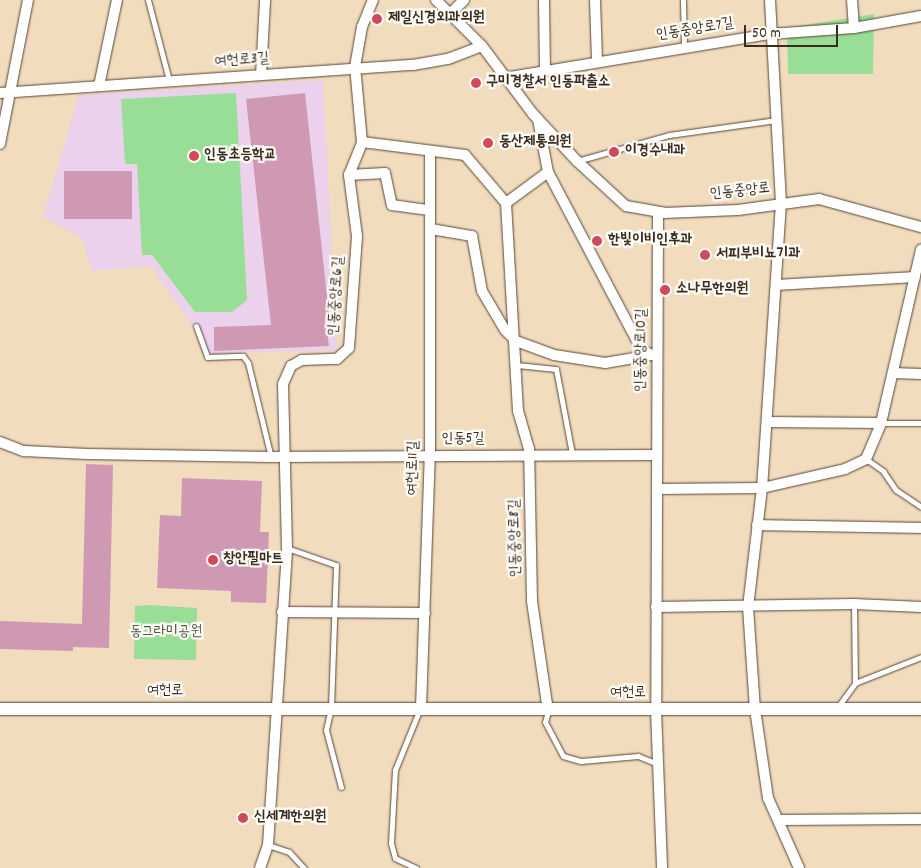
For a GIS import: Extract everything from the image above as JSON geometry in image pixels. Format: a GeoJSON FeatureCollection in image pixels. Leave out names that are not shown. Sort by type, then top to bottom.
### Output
{"type":"FeatureCollection","features":[{"type":"Feature","properties":{"kind":"street"},"geometry":{"type":"LineString","coordinates":[[0,144],[4,93],[28,0]]}},
{"type":"Feature","properties":{"kind":"street"},"geometry":{"type":"LineString","coordinates":[[100,86],[117,0]]}},
{"type":"Feature","properties":{"kind":"street"},"geometry":{"type":"LineString","coordinates":[[261,75],[265,0]]}},
{"type":"Feature","properties":{"kind":"street","name":"인동중앙로6길"},"geometry":{"type":"LineString","coordinates":[[260,868],[268,845],[275,707],[287,548],[283,384],[291,366],[302,360],[337,359],[348,348],[356,236],[349,176],[362,142],[355,67],[362,27],[373,0]]}},
{"type":"Feature","properties":{"kind":"street","name":"인동중앙로"},"geometry":{"type":"LineString","coordinates":[[436,0],[482,46],[504,78],[538,119],[577,160],[626,206],[658,212],[738,210],[819,199],[921,226]]}},
{"type":"Feature","properties":{"kind":"street"},"geometry":{"type":"LineString","coordinates":[[450,14],[464,0]]}},
{"type":"Feature","properties":{"kind":"street"},"geometry":{"type":"LineString","coordinates":[[544,0],[545,71]]}},
{"type":"Feature","properties":{"kind":"street"},"geometry":{"type":"LineString","coordinates":[[595,0],[597,60]]}},
{"type":"Feature","properties":{"kind":"street"},"geometry":{"type":"LineString","coordinates":[[770,0],[770,34],[781,203],[762,488],[748,606],[755,709],[768,798],[799,868]]}},
{"type":"Feature","properties":{"kind":"street"},"geometry":{"type":"LineString","coordinates":[[852,0],[854,28]]}},
{"type":"Feature","properties":{"kind":"street","name":"인동중앙로7길"},"geometry":{"type":"LineString","coordinates":[[504,78],[597,60],[770,34],[854,28],[921,16]]}},
{"type":"Feature","properties":{"kind":"street","name":"여헌로3길"},"geometry":{"type":"LineString","coordinates":[[4,93],[355,67],[413,65],[448,59],[482,46]]}},
{"type":"Feature","properties":{"kind":"street","name":"인동중앙로"},"geometry":{"type":"LineString","coordinates":[[538,119],[548,172],[642,350],[654,356]]}},
{"type":"Feature","properties":{"kind":"street"},"geometry":{"type":"LineString","coordinates":[[362,142],[465,154],[506,203],[548,172]]}},
{"type":"Feature","properties":{"kind":"street","name":"여헌로11길"},"geometry":{"type":"LineString","coordinates":[[421,708],[430,455],[430,150]]}},
{"type":"Feature","properties":{"kind":"street"},"geometry":{"type":"LineString","coordinates":[[349,176],[386,173],[392,205],[429,210]]}},
{"type":"Feature","properties":{"kind":"street","name":"인동중앙로8길"},"geometry":{"type":"LineString","coordinates":[[506,203],[516,341],[518,411],[529,454],[532,601],[548,711]]}},
{"type":"Feature","properties":{"kind":"street","name":"인동중앙로10길"},"geometry":{"type":"LineString","coordinates":[[658,212],[654,356],[657,488],[656,710],[662,868]]}},
{"type":"Feature","properties":{"kind":"street"},"geometry":{"type":"LineString","coordinates":[[431,228],[472,236],[482,291],[505,330],[516,341],[554,355],[605,364],[654,356]]}},
{"type":"Feature","properties":{"kind":"street"},"geometry":{"type":"LineString","coordinates":[[657,488],[762,488],[845,469],[866,459],[881,423],[921,250]]}},
{"type":"Feature","properties":{"kind":"street"},"geometry":{"type":"LineString","coordinates":[[776,285],[915,277]]}},
{"type":"Feature","properties":{"kind":"street"},"geometry":{"type":"LineString","coordinates":[[893,373],[921,374]]}},
{"type":"Feature","properties":{"kind":"street"},"geometry":{"type":"LineString","coordinates":[[767,422],[881,423]]}},
{"type":"Feature","properties":{"kind":"street","name":"인동5길"},"geometry":{"type":"LineString","coordinates":[[0,442],[24,451],[271,457],[529,454],[656,455]]}},
{"type":"Feature","properties":{"kind":"street"},"geometry":{"type":"LineString","coordinates":[[757,525],[921,528]]}},
{"type":"Feature","properties":{"kind":"street"},"geometry":{"type":"LineString","coordinates":[[656,607],[854,604],[921,606]]}},
{"type":"Feature","properties":{"kind":"street"},"geometry":{"type":"LineString","coordinates":[[282,612],[425,613]]}},
{"type":"Feature","properties":{"kind":"street","name":"여헌로"},"geometry":{"type":"LineString","coordinates":[[0,709],[275,707],[548,711],[921,709]]}},
{"type":"Feature","properties":{"kind":"street"},"geometry":{"type":"LineString","coordinates":[[779,820],[921,819]]}},
{"type":"Feature","properties":{"kind":"lane"},"geometry":{"type":"LineString","coordinates":[[148,0],[170,80]]}},
{"type":"Feature","properties":{"kind":"lane"},"geometry":{"type":"LineString","coordinates":[[683,0],[684,47]]}},
{"type":"Feature","properties":{"kind":"lane"},"geometry":{"type":"LineString","coordinates":[[577,160],[669,136],[776,120]]}},
{"type":"Feature","properties":{"kind":"lane"},"geometry":{"type":"LineString","coordinates":[[196,326],[207,357],[243,356],[248,363],[271,457]]}},
{"type":"Feature","properties":{"kind":"lane"},"geometry":{"type":"LineString","coordinates":[[517,366],[556,368],[572,454]]}},
{"type":"Feature","properties":{"kind":"lane"},"geometry":{"type":"LineString","coordinates":[[881,423],[921,423]]}},
{"type":"Feature","properties":{"kind":"lane"},"geometry":{"type":"LineString","coordinates":[[866,459],[883,471],[896,490],[921,507]]}},
{"type":"Feature","properties":{"kind":"lane"},"geometry":{"type":"LineString","coordinates":[[287,548],[336,565],[331,708],[326,730],[341,787]]}},
{"type":"Feature","properties":{"kind":"lane"},"geometry":{"type":"LineString","coordinates":[[854,604],[855,684]]}},
{"type":"Feature","properties":{"kind":"lane"},"geometry":{"type":"LineString","coordinates":[[836,708],[855,684],[921,657]]}},
{"type":"Feature","properties":{"kind":"lane"},"geometry":{"type":"LineString","coordinates":[[416,868],[395,858],[391,843],[396,770],[421,708]]}},
{"type":"Feature","properties":{"kind":"lane"},"geometry":{"type":"LineString","coordinates":[[548,711],[545,722],[563,756],[581,761],[638,756],[658,764]]}},
{"type":"Feature","properties":{"kind":"lane"},"geometry":{"type":"LineString","coordinates":[[268,845],[289,852],[304,868]]}},
{"type":"Feature","properties":{"kind":"shaded area","name":"인동초등학교"},"geometry":{"type":"Polygon","coordinates":[[[323,80],[337,350],[212,354],[151,266],[91,271],[83,239],[43,217],[79,95],[323,80]]]}},
{"type":"Feature","properties":{"kind":"green space"},"geometry":{"type":"Polygon","coordinates":[[[874,14],[873,74],[788,74],[787,28],[874,14]]]}},
{"type":"Feature","properties":{"kind":"green space"},"geometry":{"type":"Polygon","coordinates":[[[236,93],[247,300],[232,312],[195,312],[152,255],[142,255],[137,164],[125,164],[121,99],[236,93]]]}},
{"type":"Feature","properties":{"kind":"green space","name":"동그라미공원"},"geometry":{"type":"Polygon","coordinates":[[[135,606],[197,608],[196,660],[134,659],[135,606]]]}},
{"type":"Feature","properties":{"kind":"building"},"geometry":{"type":"Polygon","coordinates":[[[305,93],[329,315],[325,315],[329,346],[214,351],[214,327],[271,325],[246,99],[305,93]]]}},
{"type":"Feature","properties":{"kind":"building"},"geometry":{"type":"Polygon","coordinates":[[[64,171],[132,171],[132,219],[64,219],[64,171]]]}},
{"type":"Feature","properties":{"kind":"building"},"geometry":{"type":"Polygon","coordinates":[[[86,464],[113,465],[109,648],[73,647],[73,651],[0,649],[0,621],[82,624],[86,464]]]}},
{"type":"Feature","properties":{"kind":"building","name":"창안필마트"},"geometry":{"type":"Polygon","coordinates":[[[182,478],[262,481],[260,532],[269,532],[266,603],[231,602],[231,591],[157,588],[160,515],[181,516],[182,478]]]}},
{"type":"Feature","properties":{"kind":"place","name":"제일신경외과의원"},"geometry":{"type":"Point","coordinates":[377,19]}},
{"type":"Feature","properties":{"kind":"place","name":"구미경찰서 인동파출소"},"geometry":{"type":"Point","coordinates":[476,83]}},
{"type":"Feature","properties":{"kind":"place","name":"동산제통의원"},"geometry":{"type":"Point","coordinates":[488,143]}},
{"type":"Feature","properties":{"kind":"place","name":"이경수내과"},"geometry":{"type":"Point","coordinates":[614,152]}},
{"type":"Feature","properties":{"kind":"place","name":"인동초등학교"},"geometry":{"type":"Point","coordinates":[194,156]}},
{"type":"Feature","properties":{"kind":"place","name":"한빛이비인후과"},"geometry":{"type":"Point","coordinates":[597,241]}},
{"type":"Feature","properties":{"kind":"place","name":"서피부비뇨기과"},"geometry":{"type":"Point","coordinates":[705,255]}},
{"type":"Feature","properties":{"kind":"place","name":"소나무한의원"},"geometry":{"type":"Point","coordinates":[665,290]}},
{"type":"Feature","properties":{"kind":"place","name":"창안필마트"},"geometry":{"type":"Point","coordinates":[213,560]}},
{"type":"Feature","properties":{"kind":"place","name":"신세계한의원"},"geometry":{"type":"Point","coordinates":[243,818]}}]}
